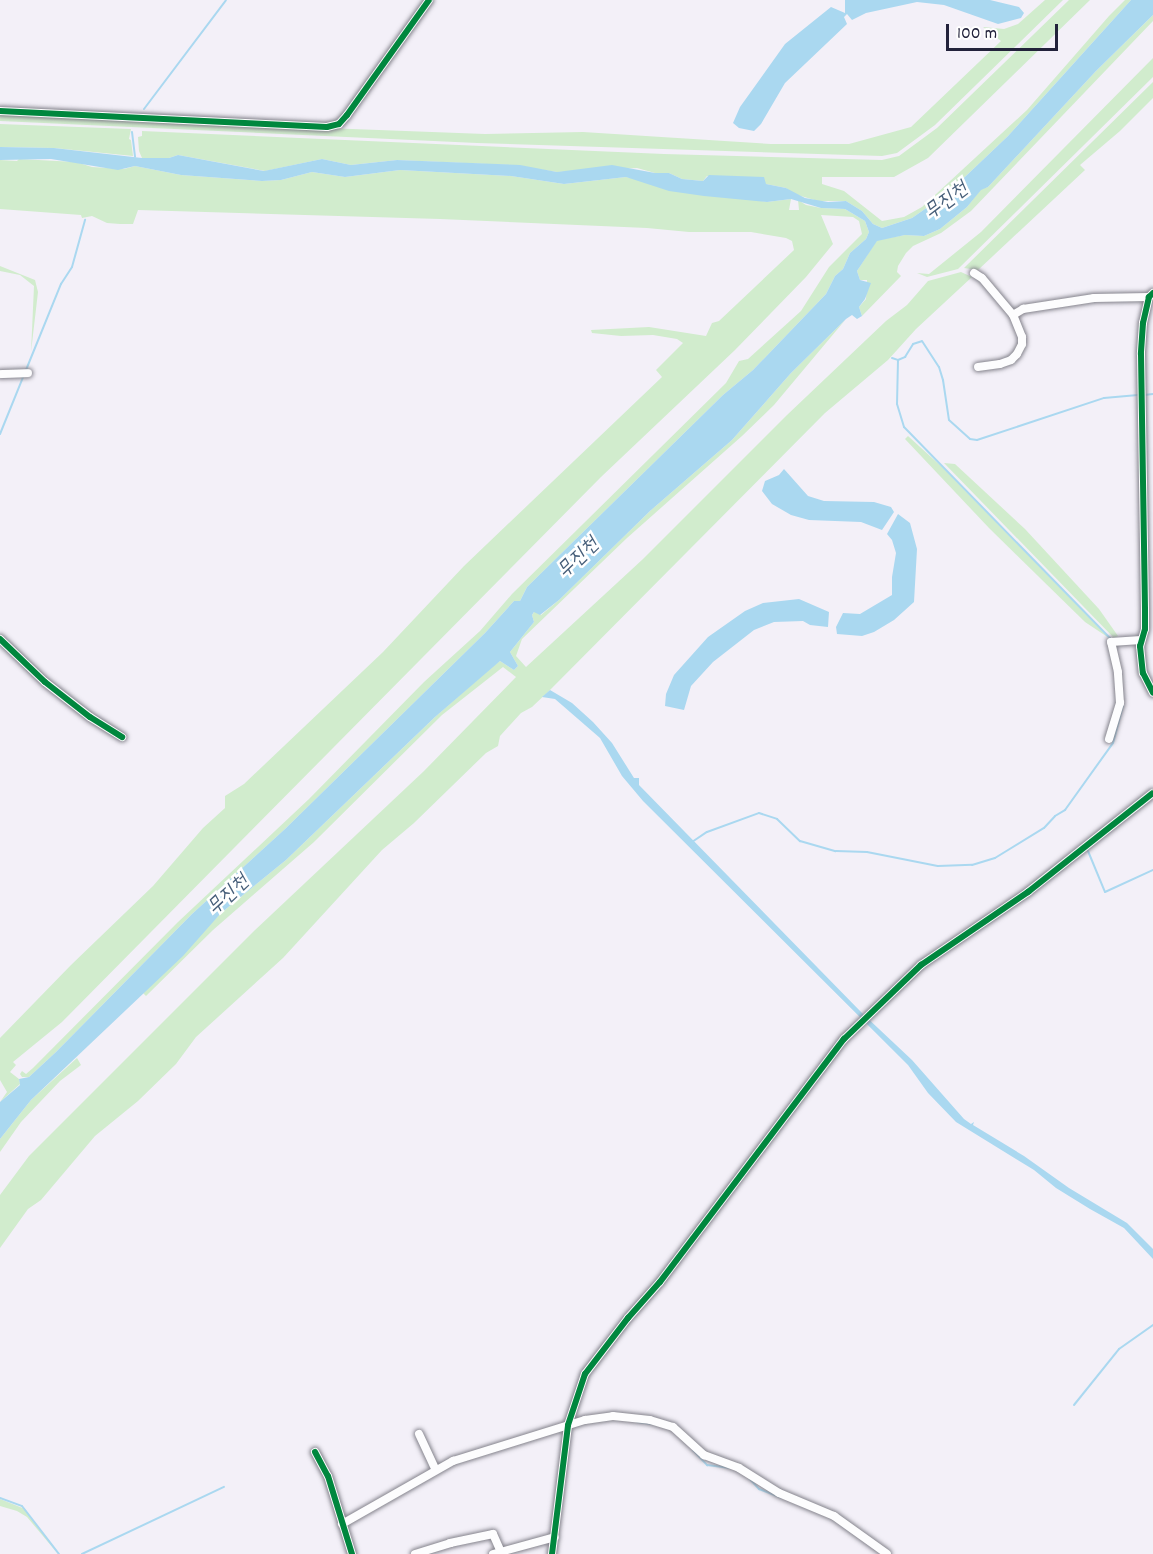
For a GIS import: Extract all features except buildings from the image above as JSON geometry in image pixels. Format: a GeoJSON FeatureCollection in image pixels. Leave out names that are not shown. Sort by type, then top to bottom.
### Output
{"type":"FeatureCollection","features":[{"type":"Feature","properties":{"kind":"street"},"geometry":{"type":"LineString","coordinates":[[0,111],[327,127],[339,124],[429,0]]}},
{"type":"Feature","properties":{"kind":"street"},"geometry":{"type":"LineString","coordinates":[[974,273],[982,278],[1013,315],[1022,337],[1022,344],[1011,360],[978,367]]}},
{"type":"Feature","properties":{"kind":"street"},"geometry":{"type":"LineString","coordinates":[[1013,315],[1023,309],[1078,300],[1151,295],[1143,323],[1141,395],[1145,609],[1141,640],[1143,673],[1152,690]]}},
{"type":"Feature","properties":{"kind":"street"},"geometry":{"type":"LineString","coordinates":[[1143,323],[1153,322]]}},
{"type":"Feature","properties":{"kind":"street"},"geometry":{"type":"LineString","coordinates":[[0,374],[25,373]]}},
{"type":"Feature","properties":{"kind":"street"},"geometry":{"type":"LineString","coordinates":[[0,639],[45,682],[90,717],[122,737]]}},
{"type":"Feature","properties":{"kind":"street"},"geometry":{"type":"LineString","coordinates":[[1109,739],[1120,704],[1114,641],[1141,640]]}},
{"type":"Feature","properties":{"kind":"street"},"geometry":{"type":"LineString","coordinates":[[552,1554],[568,1425],[585,1374],[660,1282],[844,1039],[921,965],[1028,892],[1153,793]]}},
{"type":"Feature","properties":{"kind":"street"},"geometry":{"type":"LineString","coordinates":[[342,1524],[435,1469],[453,1461],[568,1425],[613,1416],[664,1423],[681,1432],[704,1455],[740,1468],[779,1493],[834,1516],[887,1554]]}},
{"type":"Feature","properties":{"kind":"street"},"geometry":{"type":"LineString","coordinates":[[419,1434],[435,1469]]}},
{"type":"Feature","properties":{"kind":"street"},"geometry":{"type":"LineString","coordinates":[[315,1452],[328,1476],[352,1554]]}},
{"type":"Feature","properties":{"kind":"street"},"geometry":{"type":"LineString","coordinates":[[415,1554],[493,1534],[497,1553],[555,1537]]}},
{"type":"Feature","properties":{"kind":"green space"},"geometry":{"type":"Polygon","coordinates":[[[1045,0],[1063,0],[935,125],[897,153],[882,156],[477,143],[0,121],[0,112],[485,134],[583,132],[771,144],[849,144],[911,127],[1001,41],[983,27],[1004,29],[1018,24],[1045,0]]]}},
{"type":"Feature","properties":{"kind":"green space"},"geometry":{"type":"Polygon","coordinates":[[[1069,0],[1090,0],[928,158],[894,177],[822,177],[822,184],[844,191],[882,221],[904,217],[922,207],[1027,110],[1109,16],[1125,0],[1131,0],[1008,136],[948,193],[912,218],[882,228],[873,224],[862,211],[846,201],[818,201],[794,194],[786,188],[766,184],[707,176],[703,181],[682,179],[669,173],[655,173],[637,168],[557,172],[511,165],[397,160],[351,165],[322,159],[265,171],[178,155],[169,158],[142,158],[139,151],[138,137],[142,136],[142,131],[664,154],[882,160],[899,156],[937,128],[1069,0]]]}},
{"type":"Feature","properties":{"kind":"green space"},"geometry":{"type":"Polygon","coordinates":[[[1153,15],[1153,21],[971,211],[941,233],[913,246],[906,253],[898,266],[897,272],[901,276],[862,316],[859,307],[866,299],[867,280],[860,280],[857,271],[877,240],[905,235],[924,236],[940,229],[967,207],[981,189],[988,187],[1096,71],[1153,15]]]}},
{"type":"Feature","properties":{"kind":"green space"},"geometry":{"type":"Polygon","coordinates":[[[1153,58],[1153,77],[958,269],[927,277],[917,273],[929,274],[981,232],[1153,58]]]}},
{"type":"Feature","properties":{"kind":"green space"},"geometry":{"type":"Polygon","coordinates":[[[1153,82],[1153,98],[1120,131],[1080,165],[1085,170],[978,270],[964,268],[1153,82]]]}},
{"type":"Feature","properties":{"kind":"green space"},"geometry":{"type":"Polygon","coordinates":[[[0,124],[131,129],[129,139],[133,156],[54,148],[0,147],[0,124]]]}},
{"type":"Feature","properties":{"kind":"green space"},"geometry":{"type":"Polygon","coordinates":[[[19,159],[76,162],[92,167],[124,169],[135,166],[181,175],[262,181],[281,180],[312,172],[345,177],[400,170],[511,176],[564,184],[626,177],[767,202],[791,199],[789,210],[799,210],[798,200],[806,205],[821,208],[845,209],[865,221],[869,232],[866,239],[850,253],[843,269],[835,276],[826,294],[753,370],[723,395],[527,587],[520,601],[514,601],[485,633],[285,829],[192,914],[56,1052],[29,1077],[22,1077],[20,1074],[22,1071],[26,1074],[33,1068],[178,922],[309,799],[424,682],[480,631],[512,594],[726,383],[739,361],[748,359],[801,311],[829,267],[862,234],[859,221],[853,217],[821,215],[833,244],[806,277],[735,350],[601,477],[62,1022],[13,1062],[16,1065],[10,1072],[19,1079],[20,1084],[0,1102],[7,1092],[0,1080],[0,1038],[153,886],[203,828],[225,808],[225,796],[244,784],[383,652],[464,566],[662,377],[656,370],[683,343],[677,339],[653,335],[621,336],[592,333],[591,330],[649,327],[706,336],[712,323],[719,321],[794,250],[792,241],[786,238],[751,232],[689,232],[647,228],[440,219],[138,210],[133,224],[120,224],[107,223],[92,216],[82,218],[81,215],[0,209],[0,160],[17,161],[19,159]]]}},
{"type":"Feature","properties":{"kind":"green space"},"geometry":{"type":"Polygon","coordinates":[[[0,266],[35,280],[38,292],[31,352],[34,286],[20,275],[0,271],[0,266]]]}},
{"type":"Feature","properties":{"kind":"green space"},"geometry":{"type":"Polygon","coordinates":[[[961,272],[972,277],[916,329],[888,360],[825,413],[550,690],[532,707],[521,713],[500,736],[498,746],[486,753],[414,823],[382,850],[283,958],[196,1037],[176,1064],[138,1101],[95,1136],[41,1200],[28,1209],[0,1248],[0,1195],[29,1156],[254,931],[424,771],[516,677],[503,667],[442,715],[314,842],[213,930],[146,996],[143,993],[221,913],[286,860],[435,717],[493,666],[500,661],[514,670],[518,666],[510,652],[534,622],[532,615],[535,611],[541,615],[559,600],[650,511],[732,440],[791,373],[846,319],[774,405],[627,538],[522,639],[516,656],[526,667],[643,559],[787,415],[886,321],[907,305],[928,281],[961,272]]]}},
{"type":"Feature","properties":{"kind":"green space"},"geometry":{"type":"Polygon","coordinates":[[[908,436],[942,467],[1109,638],[1085,622],[989,528],[905,439],[908,436]]]}},
{"type":"Feature","properties":{"kind":"green space"},"geometry":{"type":"Polygon","coordinates":[[[944,463],[955,464],[1025,529],[1099,609],[1118,636],[1114,638],[944,463]]]}},
{"type":"Feature","properties":{"kind":"green space"},"geometry":{"type":"Polygon","coordinates":[[[77,1058],[81,1065],[60,1081],[21,1122],[0,1152],[0,1139],[31,1100],[77,1058]]]}},
{"type":"Feature","properties":{"kind":"green space"},"geometry":{"type":"Polygon","coordinates":[[[0,1499],[25,1509],[58,1554],[27,1517],[0,1506],[0,1499]]]}},
{"type":"Feature","properties":{"kind":"water"},"geometry":{"type":"Polygon","coordinates":[[[845,0],[990,0],[1019,7],[1024,13],[1021,18],[998,24],[944,5],[917,2],[866,13],[852,20],[847,14],[844,17],[847,24],[785,83],[761,124],[754,131],[739,128],[733,123],[740,107],[785,44],[831,7],[845,13],[845,0]]]}},
{"type":"Feature","properties":{"kind":"water","name":"무진천"},"geometry":{"type":"Polygon","coordinates":[[[1131,0],[1153,0],[1153,15],[1096,71],[967,207],[940,229],[924,236],[905,235],[877,241],[857,271],[860,280],[871,283],[859,307],[862,316],[857,319],[852,315],[846,319],[791,373],[732,440],[650,511],[559,600],[540,615],[534,612],[532,615],[534,622],[510,652],[518,666],[514,670],[500,661],[435,717],[286,860],[221,913],[183,956],[31,1100],[0,1139],[0,1102],[20,1085],[19,1079],[29,1077],[56,1052],[192,914],[285,829],[485,633],[514,601],[520,601],[527,587],[723,395],[753,370],[826,294],[835,276],[843,269],[850,253],[866,239],[869,232],[865,221],[845,209],[821,208],[791,199],[767,202],[669,191],[626,177],[564,184],[511,176],[400,170],[345,177],[312,172],[281,180],[262,181],[181,175],[135,166],[118,170],[51,159],[0,160],[0,147],[54,148],[142,158],[169,158],[178,155],[264,171],[322,159],[351,165],[397,160],[520,165],[557,172],[612,165],[655,173],[669,173],[682,179],[703,181],[709,175],[764,177],[766,184],[786,188],[805,198],[828,202],[846,201],[862,211],[873,224],[882,228],[912,218],[948,193],[1008,136],[1131,0]]]}},
{"type":"Feature","properties":{"kind":"water"},"geometry":{"type":"Polygon","coordinates":[[[784,469],[808,496],[824,501],[874,502],[891,507],[894,512],[882,530],[861,522],[809,520],[791,515],[772,504],[762,491],[765,481],[779,475],[784,469]]]}},
{"type":"Feature","properties":{"kind":"water"},"geometry":{"type":"Polygon","coordinates":[[[898,514],[910,523],[917,549],[914,602],[894,620],[874,632],[862,636],[837,634],[836,627],[843,613],[860,614],[892,595],[896,553],[892,540],[887,534],[898,514]]]}},
{"type":"Feature","properties":{"kind":"water"},"geometry":{"type":"Polygon","coordinates":[[[799,599],[829,612],[828,627],[810,625],[803,621],[774,622],[754,630],[713,662],[691,686],[684,710],[665,706],[666,694],[674,675],[708,637],[745,611],[763,603],[799,599]]]}},
{"type":"Feature","properties":{"kind":"water"},"geometry":{"type":"Polygon","coordinates":[[[550,690],[572,703],[593,722],[612,743],[634,778],[639,778],[639,785],[862,1013],[912,1060],[964,1119],[971,1124],[974,1122],[973,1125],[1127,1223],[1153,1249],[1153,1259],[1124,1228],[1056,1188],[1034,1170],[956,1122],[928,1093],[908,1065],[643,801],[622,776],[600,738],[555,699],[542,697],[550,690]]]}},
{"type":"Feature","properties":{"kind":"waterway"},"geometry":{"type":"LineString","coordinates":[[144,109],[226,0]]}},
{"type":"Feature","properties":{"kind":"waterway"},"geometry":{"type":"LineString","coordinates":[[132,132],[135,157]]}},
{"type":"Feature","properties":{"kind":"waterway"},"geometry":{"type":"LineString","coordinates":[[26,370],[61,284],[72,267],[85,220]]}},
{"type":"Feature","properties":{"kind":"waterway"},"geometry":{"type":"LineString","coordinates":[[892,358],[898,360],[905,357],[913,344],[922,341],[939,367],[949,420],[970,439],[977,440],[1104,398],[1138,395]]}},
{"type":"Feature","properties":{"kind":"waterway"},"geometry":{"type":"LineString","coordinates":[[898,360],[897,404],[904,427],[1113,641]]}},
{"type":"Feature","properties":{"kind":"waterway"},"geometry":{"type":"LineString","coordinates":[[0,434],[24,375]]}},
{"type":"Feature","properties":{"kind":"waterway"},"geometry":{"type":"LineString","coordinates":[[1144,395],[1153,394]]}},
{"type":"Feature","properties":{"kind":"waterway"},"geometry":{"type":"LineString","coordinates":[[692,842],[707,832],[759,813],[777,819],[800,841],[836,851],[867,852],[938,866],[972,865],[995,858],[1044,828],[1055,816],[1065,810],[1113,743],[1123,705]]}},
{"type":"Feature","properties":{"kind":"waterway"},"geometry":{"type":"LineString","coordinates":[[1088,851],[1105,892],[1153,870]]}},
{"type":"Feature","properties":{"kind":"waterway"},"geometry":{"type":"LineString","coordinates":[[1074,1405],[1119,1349],[1153,1325]]}},
{"type":"Feature","properties":{"kind":"waterway"},"geometry":{"type":"LineString","coordinates":[[637,1422],[652,1424]]}},
{"type":"Feature","properties":{"kind":"waterway"},"geometry":{"type":"LineString","coordinates":[[693,1450],[707,1465],[731,1468]]}},
{"type":"Feature","properties":{"kind":"waterway"},"geometry":{"type":"LineString","coordinates":[[749,1478],[759,1489],[782,1498]]}},
{"type":"Feature","properties":{"kind":"waterway"},"geometry":{"type":"LineString","coordinates":[[82,1554],[224,1487]]}},
{"type":"Feature","properties":{"kind":"waterway"},"geometry":{"type":"LineString","coordinates":[[0,1498],[22,1506],[59,1554]]}},
{"type":"Feature","properties":{"kind":"cycle path"},"geometry":{"type":"LineString","coordinates":[[0,111],[327,127],[339,124],[429,0]]}},
{"type":"Feature","properties":{"kind":"cycle path"},"geometry":{"type":"LineString","coordinates":[[1153,293],[1149,297],[1143,323],[1141,354],[1145,629],[1140,646],[1143,673],[1153,693]]}},
{"type":"Feature","properties":{"kind":"cycle path"},"geometry":{"type":"LineString","coordinates":[[0,639],[45,682],[90,717],[122,737]]}},
{"type":"Feature","properties":{"kind":"cycle path"},"geometry":{"type":"LineString","coordinates":[[552,1554],[568,1425],[585,1374],[628,1318],[660,1282],[844,1039],[921,965],[1028,892],[1153,793]]}},
{"type":"Feature","properties":{"kind":"cycle path"},"geometry":{"type":"LineString","coordinates":[[315,1452],[328,1476],[352,1554]]}}]}
